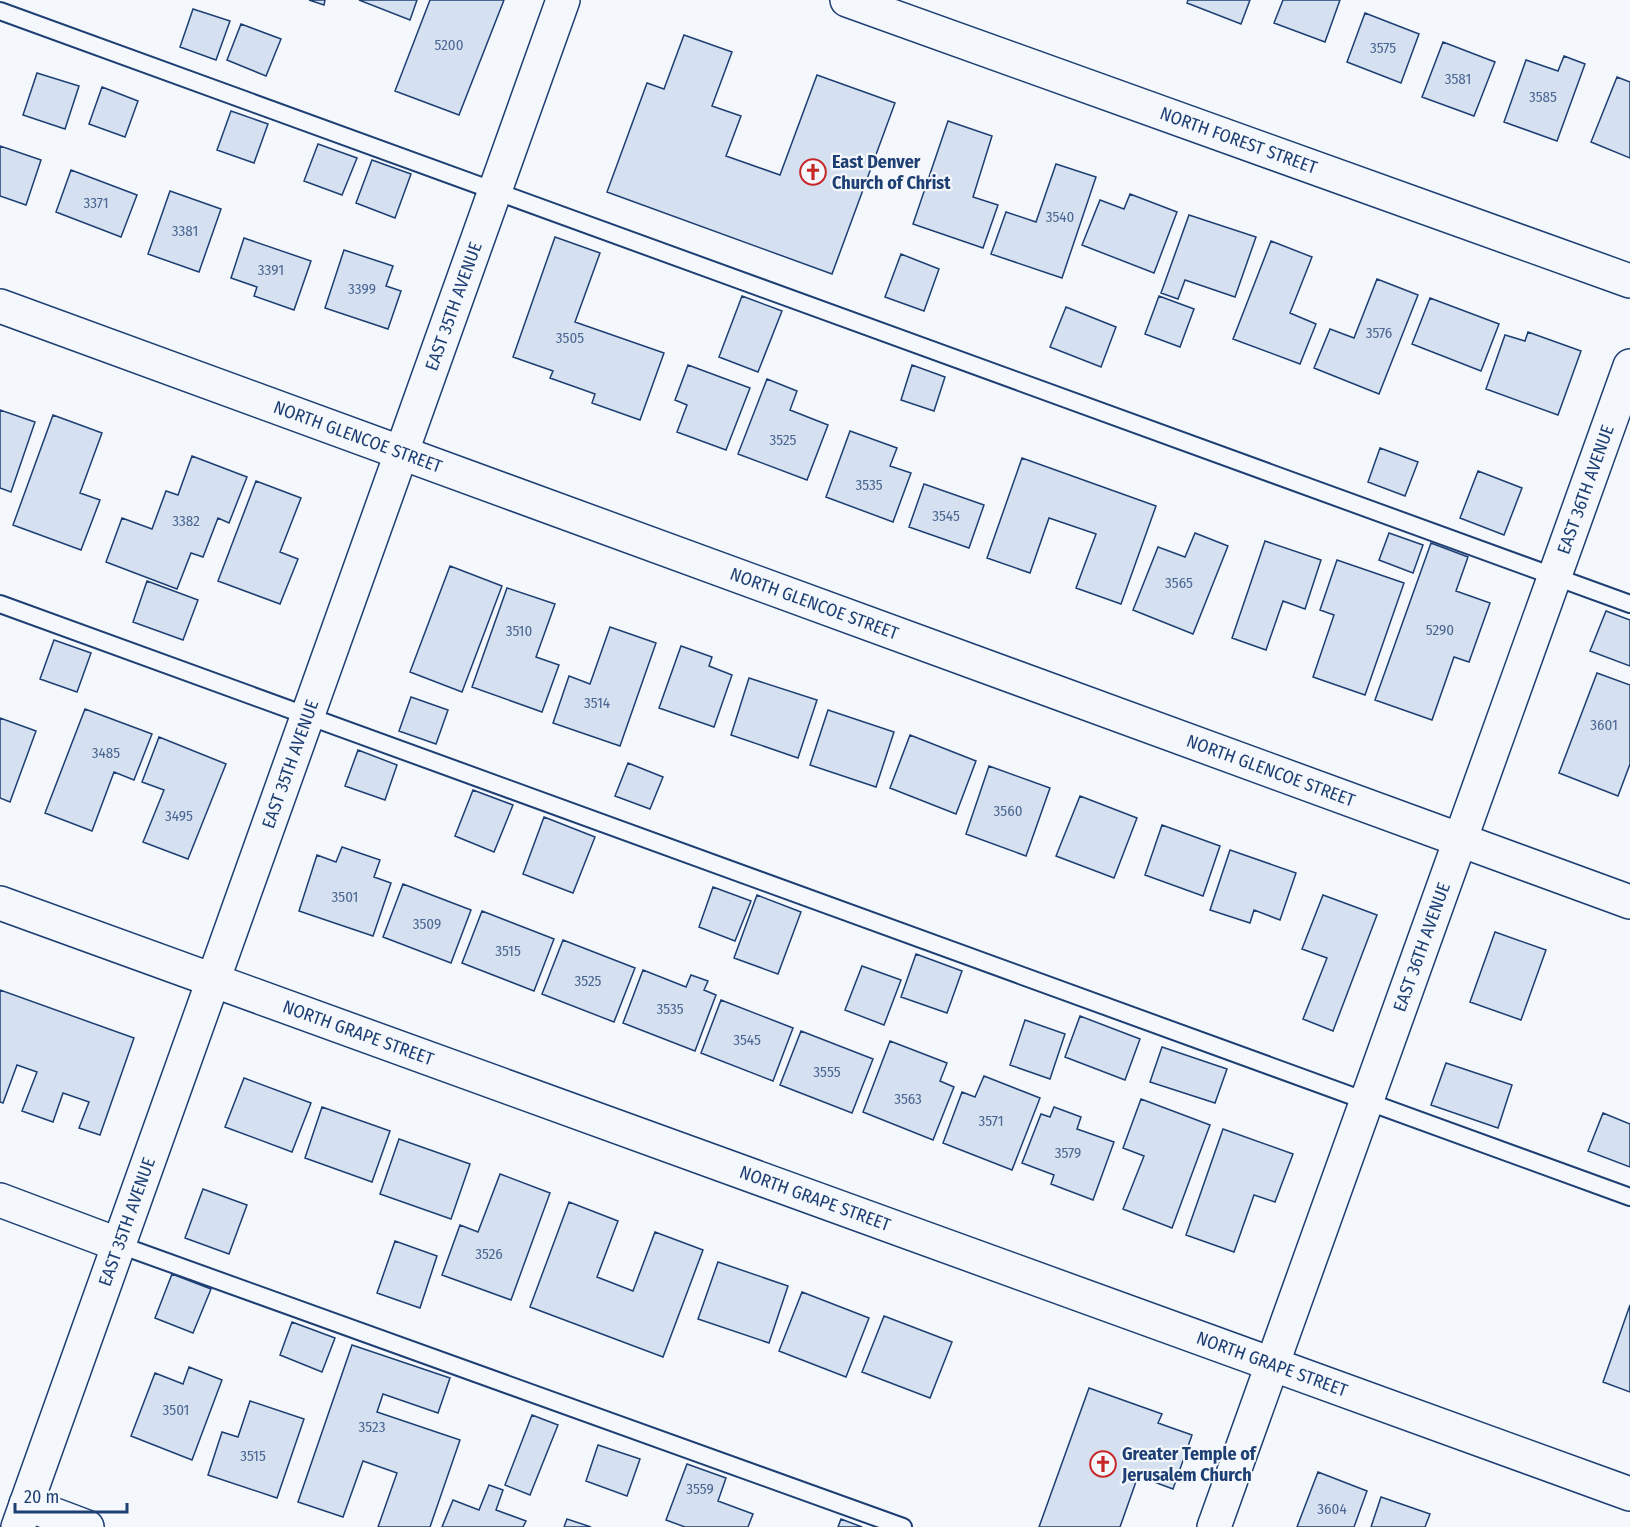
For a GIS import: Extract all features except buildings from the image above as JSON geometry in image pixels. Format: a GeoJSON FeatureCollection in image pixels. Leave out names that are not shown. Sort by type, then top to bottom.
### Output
{"type":"FeatureCollection","features":[{"type":"Feature","properties":{"kind":"street","name":"EAST 35TH AVENUE"},"geometry":{"type":"LineString","coordinates":[[22,1516],[562,0]]}},
{"type":"Feature","properties":{"kind":"street","name":"NORTH FOREST STREET"},"geometry":{"type":"LineString","coordinates":[[847,0],[1630,281]]}},
{"type":"Feature","properties":{"kind":"street","name":"NORTH GLENCOE STREET"},"geometry":{"type":"LineString","coordinates":[[0,306],[1630,902]]}},
{"type":"Feature","properties":{"kind":"street","name":"EAST 36TH AVENUE"},"geometry":{"type":"LineString","coordinates":[[1214,1527],[1274,1365],[1630,366]]}},
{"type":"Feature","properties":{"kind":"street","name":"NORTH GRAPE STREET"},"geometry":{"type":"LineString","coordinates":[[0,903],[1630,1494]]}},
{"type":"Feature","properties":{"kind":"street"},"geometry":{"type":"LineString","coordinates":[[0,1200],[117,1244]]}},
{"type":"Feature","properties":{"kind":"street"},"geometry":{"type":"LineString","coordinates":[[22,1516],[87,1527]]}},
{"type":"Feature","properties":{"kind":"lane"},"geometry":{"type":"LineString","coordinates":[[0,11],[1630,604]]}},
{"type":"Feature","properties":{"kind":"lane"},"geometry":{"type":"LineString","coordinates":[[0,604],[1630,1197]]}},
{"type":"Feature","properties":{"kind":"lane"},"geometry":{"type":"LineString","coordinates":[[117,1244],[903,1527]]}},
{"type":"Feature","properties":{"kind":"place","name":"East Denver Church of Christ"},"geometry":{"type":"Point","coordinates":[813,172]}},
{"type":"Feature","properties":{"kind":"place","name":"Greater Temple of Jerusalem Church"},"geometry":{"type":"Point","coordinates":[1103,1464]}}]}
